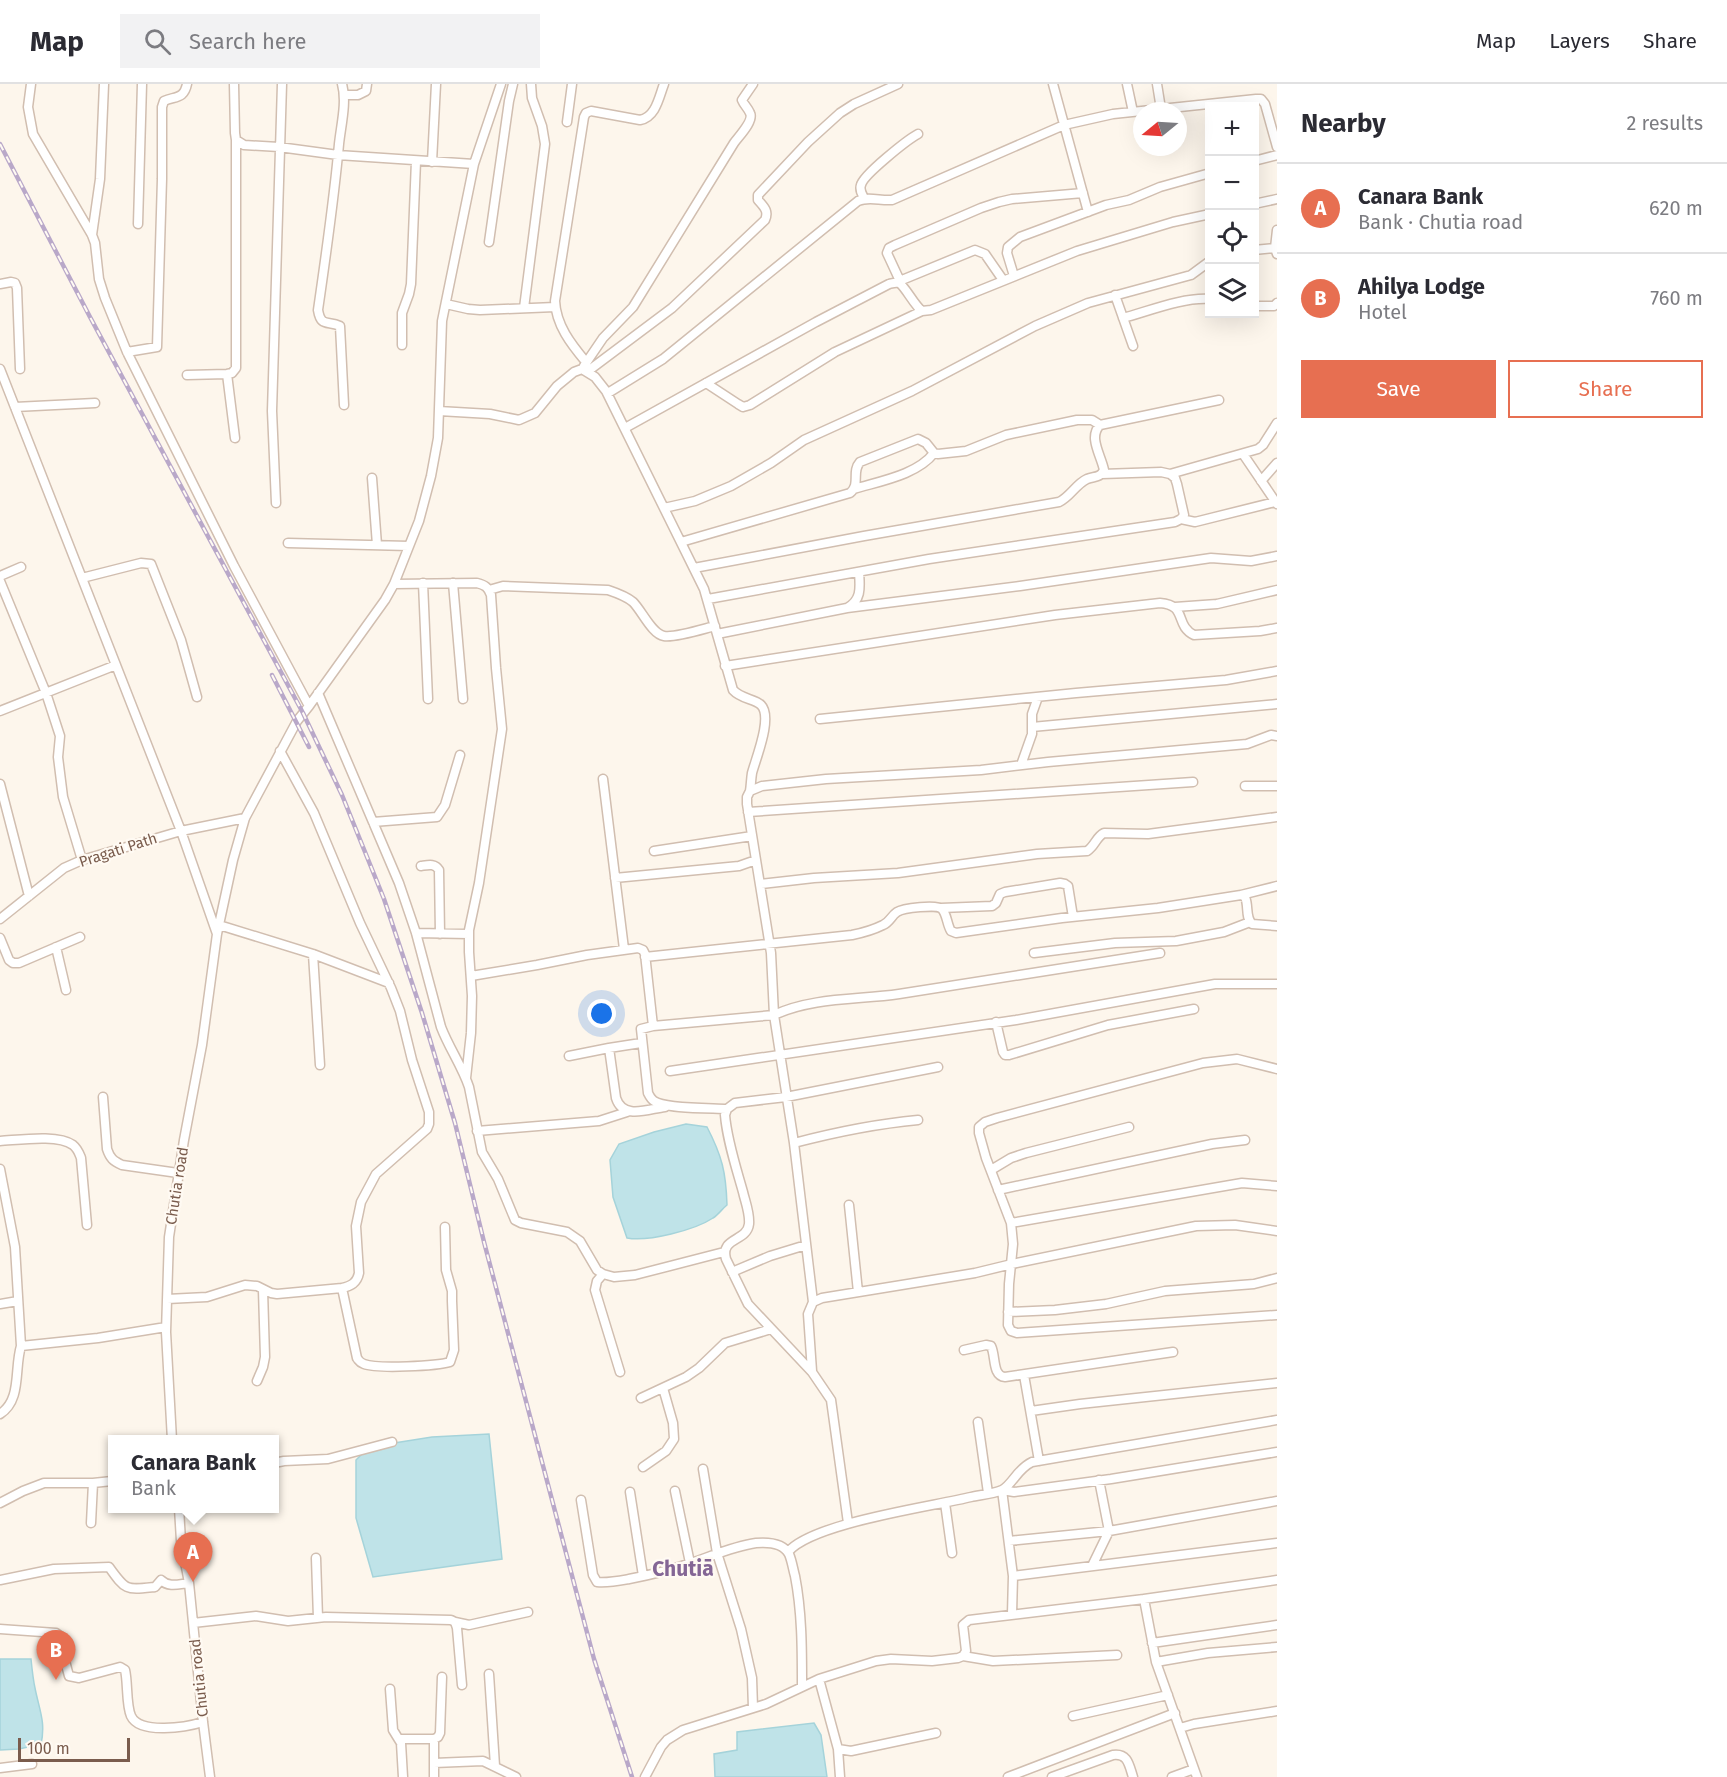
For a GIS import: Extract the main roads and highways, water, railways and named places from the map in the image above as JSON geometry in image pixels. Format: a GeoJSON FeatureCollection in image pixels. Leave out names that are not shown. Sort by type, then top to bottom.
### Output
{"type":"FeatureCollection","features":[{"type":"Feature","properties":{"kind":"water"},"geometry":{"type":"Polygon","coordinates":[[[686,1124],[707,1127],[722,1164],[727,1205],[713,1218],[683,1231],[659,1237],[627,1238],[613,1197],[610,1160],[619,1144],[686,1124]]]}},
{"type":"Feature","properties":{"kind":"water"},"geometry":{"type":"Polygon","coordinates":[[[489,1434],[502,1559],[373,1577],[356,1518],[356,1460],[369,1447],[432,1437],[489,1434]]]}},
{"type":"Feature","properties":{"kind":"water"},"geometry":{"type":"Polygon","coordinates":[[[0,1659],[31,1659],[42,1722],[41,1744],[0,1750],[0,1659]]]}},
{"type":"Feature","properties":{"kind":"water"},"geometry":{"type":"Polygon","coordinates":[[[814,1723],[821,1735],[827,1777],[715,1777],[714,1754],[737,1750],[737,1732],[814,1723]]]}},
{"type":"Feature","properties":{"kind":"railway"},"geometry":{"type":"LineString","coordinates":[[0,144],[90,317],[303,713],[342,795],[384,899],[455,1123],[484,1242],[594,1659],[632,1777]]}},
{"type":"Feature","properties":{"kind":"railway"},"geometry":{"type":"LineString","coordinates":[[272,675],[309,747]]}},
{"type":"Feature","properties":{"kind":"place","name":"Canara Bank"},"geometry":{"type":"Point","coordinates":[193,1582]}},
{"type":"Feature","properties":{"kind":"place","name":"Ahilya Lodge"},"geometry":{"type":"Point","coordinates":[56,1680]}},
{"type":"Feature","properties":{"kind":"district","name":"Chutiā"},"geometry":{"type":"Point","coordinates":[683,1569]}}]}
